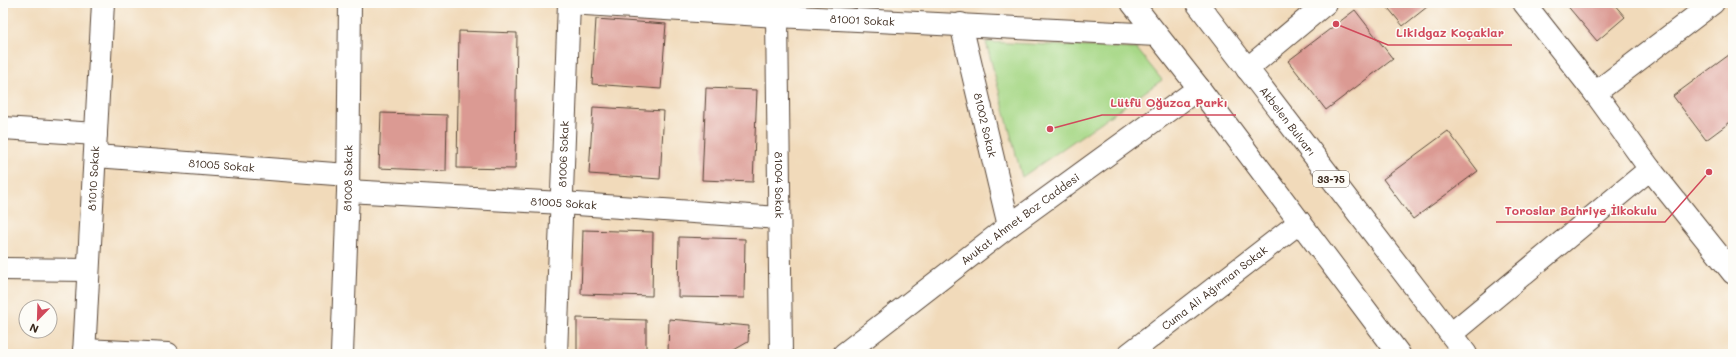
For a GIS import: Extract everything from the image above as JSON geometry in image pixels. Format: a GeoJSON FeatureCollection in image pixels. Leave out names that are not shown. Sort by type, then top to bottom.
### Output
{"type":"FeatureCollection","features":[{"type":"Feature","properties":{"kind":"street","name":"81010 Sokak"},"geometry":{"type":"LineString","coordinates":[[84,352],[96,156],[103,3]]}},
{"type":"Feature","properties":{"kind":"street","name":"81008 Sokak"},"geometry":{"type":"LineString","coordinates":[[342,354],[348,183],[350,3]]}},
{"type":"Feature","properties":{"kind":"street","name":"81001 Sokak"},"geometry":{"type":"LineString","coordinates":[[569,3],[777,16],[1157,35]]}},
{"type":"Feature","properties":{"kind":"street","name":"81006 Sokak"},"geometry":{"type":"LineString","coordinates":[[556,354],[569,3]]}},
{"type":"Feature","properties":{"kind":"street"},"geometry":{"type":"LineString","coordinates":[[1132,3],[1199,88],[1399,354]]}},
{"type":"Feature","properties":{"kind":"street","name":"Akbelen Bulvarı"},"geometry":{"type":"LineString","coordinates":[[1197,3],[1466,354]]}},
{"type":"Feature","properties":{"kind":"street"},"geometry":{"type":"LineString","coordinates":[[1247,69],[1326,3]]}},
{"type":"Feature","properties":{"kind":"street"},"geometry":{"type":"LineString","coordinates":[[1524,3],[1594,93],[1650,169],[1733,273]]}},
{"type":"Feature","properties":{"kind":"street"},"geometry":{"type":"LineString","coordinates":[[1594,93],[1713,3]]}},
{"type":"Feature","properties":{"kind":"street","name":"81004 Sokak"},"geometry":{"type":"LineString","coordinates":[[777,16],[781,354]]}},
{"type":"Feature","properties":{"kind":"street","name":"81002 Sokak"},"geometry":{"type":"LineString","coordinates":[[961,24],[1009,226]]}},
{"type":"Feature","properties":{"kind":"street","name":"Avukat Ahmet Boz Caddesi"},"geometry":{"type":"LineString","coordinates":[[844,354],[1009,226],[1199,88]]}},
{"type":"Feature","properties":{"kind":"street"},"geometry":{"type":"LineString","coordinates":[[3,128],[96,134]]}},
{"type":"Feature","properties":{"kind":"street","name":"81005 Sokak"},"geometry":{"type":"LineString","coordinates":[[96,156],[348,183],[562,202],[779,218]]}},
{"type":"Feature","properties":{"kind":"street"},"geometry":{"type":"LineString","coordinates":[[1450,334],[1650,169]]}},
{"type":"Feature","properties":{"kind":"street","name":"Cuma Ali Ağırman Sokak"},"geometry":{"type":"LineString","coordinates":[[1129,354],[1300,222]]}},
{"type":"Feature","properties":{"kind":"street"},"geometry":{"type":"LineString","coordinates":[[3,269],[88,270]]}},
{"type":"Feature","properties":{"kind":"street"},"geometry":{"type":"LineString","coordinates":[[84,352],[168,354]]}},
{"type":"Feature","properties":{"kind":"green space"},"geometry":{"type":"Polygon","coordinates":[[[986,42],[1137,49],[1162,80],[1022,177],[986,42]]]}},
{"type":"Feature","properties":{"kind":"building"},"geometry":{"type":"Polygon","coordinates":[[[1384,3],[1432,3],[1403,26],[1384,3]]]}},
{"type":"Feature","properties":{"kind":"building"},"geometry":{"type":"Polygon","coordinates":[[[1565,3],[1613,3],[1625,17],[1597,41],[1565,3]]]}},
{"type":"Feature","properties":{"kind":"building"},"geometry":{"type":"Polygon","coordinates":[[[1355,10],[1393,59],[1326,110],[1288,61],[1355,10]]]}},
{"type":"Feature","properties":{"kind":"building"},"geometry":{"type":"Polygon","coordinates":[[[596,19],[666,24],[661,89],[592,84],[596,19]]]}},
{"type":"Feature","properties":{"kind":"building"},"geometry":{"type":"Polygon","coordinates":[[[459,31],[517,33],[515,169],[457,168],[459,31]]]}},
{"type":"Feature","properties":{"kind":"building"},"geometry":{"type":"Polygon","coordinates":[[[1733,52],[1733,120],[1706,140],[1673,96],[1733,52]]]}},
{"type":"Feature","properties":{"kind":"building"},"geometry":{"type":"Polygon","coordinates":[[[706,88],[757,90],[753,182],[702,180],[706,88]]]}},
{"type":"Feature","properties":{"kind":"building"},"geometry":{"type":"Polygon","coordinates":[[[593,107],[664,111],[660,179],[589,174],[593,107]]]}},
{"type":"Feature","properties":{"kind":"building"},"geometry":{"type":"Polygon","coordinates":[[[381,113],[447,115],[446,171],[379,168],[381,113]]]}},
{"type":"Feature","properties":{"kind":"building"},"geometry":{"type":"Polygon","coordinates":[[[1448,131],[1478,171],[1413,219],[1383,179],[1448,131]]]}},
{"type":"Feature","properties":{"kind":"building"},"geometry":{"type":"Polygon","coordinates":[[[583,230],[653,232],[652,296],[581,294],[583,230]]]}},
{"type":"Feature","properties":{"kind":"building"},"geometry":{"type":"Polygon","coordinates":[[[679,237],[745,239],[744,298],[678,297],[679,237]]]}},
{"type":"Feature","properties":{"kind":"building"},"geometry":{"type":"Polygon","coordinates":[[[577,318],[646,320],[646,354],[577,354],[577,318]]]}},
{"type":"Feature","properties":{"kind":"building"},"geometry":{"type":"Polygon","coordinates":[[[669,319],[749,326],[748,342],[727,354],[668,354],[669,319]]]}},
{"type":"Feature","properties":{"kind":"place","name":"Likidgaz Koçaklar"},"geometry":{"type":"Point","coordinates":[1336,24]}},
{"type":"Feature","properties":{"kind":"place","name":"Lütfü Oğuzca Parkı"},"geometry":{"type":"Point","coordinates":[1050,129]}},
{"type":"Feature","properties":{"kind":"place","name":"Toroslar Bahriye İlkokulu"},"geometry":{"type":"Point","coordinates":[1709,172]}}]}
